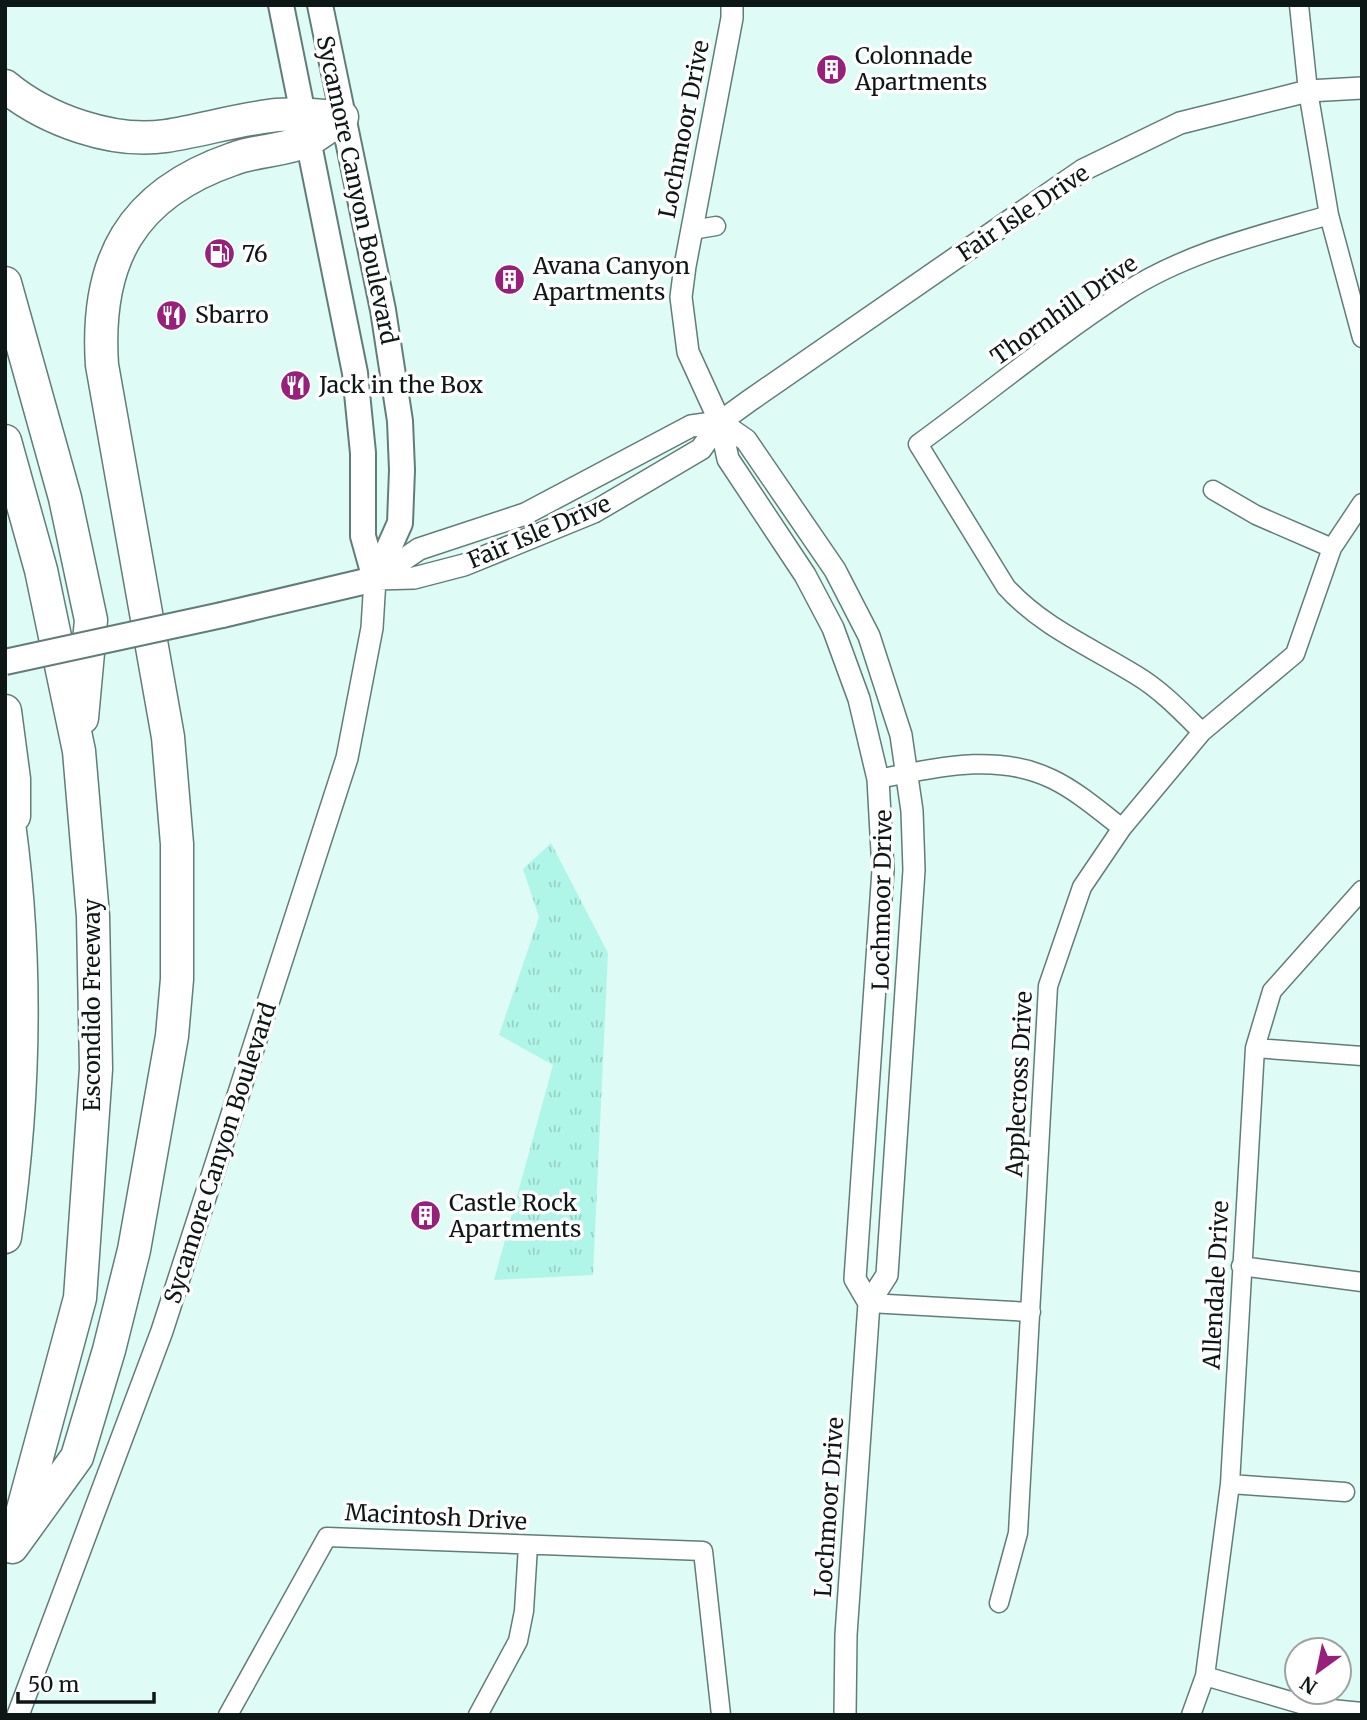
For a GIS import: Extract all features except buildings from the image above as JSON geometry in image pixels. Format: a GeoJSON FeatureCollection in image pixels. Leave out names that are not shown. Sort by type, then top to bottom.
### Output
{"type":"FeatureCollection","features":[{"type":"Feature","properties":{"kind":"highway"},"geometry":{"type":"LineString","coordinates":[[5,86],[45,111],[71,122],[133,137],[163,136],[279,115],[305,128]]}},
{"type":"Feature","properties":{"kind":"highway"},"geometry":{"type":"LineString","coordinates":[[9,1558],[77,1457],[110,1350],[134,1250],[172,1036],[177,979],[177,844],[169,737],[102,365],[100,334],[105,283],[117,250],[160,197],[198,174],[305,128],[342,117]]}},
{"type":"Feature","properties":{"kind":"highway"},"geometry":{"type":"LineString","coordinates":[[5,283],[65,498],[91,620],[79,751]]}},
{"type":"Feature","properties":{"kind":"highway","name":"Escondido Freeway"},"geometry":{"type":"LineString","coordinates":[[6,446],[41,570],[79,751],[93,916],[96,1069],[80,1298],[9,1558]]}},
{"type":"Feature","properties":{"kind":"highway"},"geometry":{"type":"LineString","coordinates":[[5,711],[14,779],[23,1037],[5,1237]]}},
{"type":"Feature","properties":{"kind":"highway"},"geometry":{"type":"LineString","coordinates":[[5,796],[15,860]]}},
{"type":"Feature","properties":{"kind":"main road","name":"Sycamore Canyon Boulevard"},"geometry":{"type":"LineString","coordinates":[[281,5],[355,373],[363,453],[363,536],[374,579]]}},
{"type":"Feature","properties":{"kind":"main road","name":"Sycamore Canyon Boulevard"},"geometry":{"type":"LineString","coordinates":[[320,5],[383,310],[400,421],[400,523],[374,579]]}},
{"type":"Feature","properties":{"kind":"main road","name":"Fair Isle Drive"},"geometry":{"type":"LineString","coordinates":[[5,662],[374,579]]}},
{"type":"Feature","properties":{"kind":"street","name":"Lochmoor Drive"},"geometry":{"type":"LineString","coordinates":[[732,5],[732,18],[681,297],[683,327],[688,352],[720,422],[728,459],[805,575],[832,628],[859,699],[878,779],[883,870],[855,1279],[869,1303]]}},
{"type":"Feature","properties":{"kind":"street"},"geometry":{"type":"LineString","coordinates":[[1299,5],[1308,91],[1329,215],[1362,338]]}},
{"type":"Feature","properties":{"kind":"street","name":"Fair Isle Drive"},"geometry":{"type":"LineString","coordinates":[[374,579],[414,578],[464,565],[594,512],[701,449],[720,422],[1083,170],[1180,123],[1308,91],[1362,88]]}},
{"type":"Feature","properties":{"kind":"street","name":"Thornhill Drive"},"geometry":{"type":"LineString","coordinates":[[1202,732],[1165,695],[1139,676],[1050,626],[1018,601],[1006,587],[918,444],[1126,292],[1177,265],[1233,242],[1329,215]]}},
{"type":"Feature","properties":{"kind":"street"},"geometry":{"type":"LineString","coordinates":[[692,230],[716,226]]}},
{"type":"Feature","properties":{"kind":"street","name":"Lochmoor Drive"},"geometry":{"type":"LineString","coordinates":[[720,422],[746,440],[835,570],[869,636],[883,673],[901,735],[907,774],[914,847],[913,901],[887,1275],[869,1303],[846,1635],[845,1715]]}},
{"type":"Feature","properties":{"kind":"street","name":"Fair Isle Drive"},"geometry":{"type":"LineString","coordinates":[[374,579],[419,549],[525,514],[691,426],[720,422]]}},
{"type":"Feature","properties":{"kind":"street"},"geometry":{"type":"LineString","coordinates":[[1213,490],[1256,515],[1332,548]]}},
{"type":"Feature","properties":{"kind":"street","name":"Applecross Drive"},"geometry":{"type":"LineString","coordinates":[[999,1603],[1018,1533],[1048,986],[1082,887],[1122,828],[1202,732],[1295,654],[1332,548],[1362,503]]}},
{"type":"Feature","properties":{"kind":"street","name":"Sycamore Canyon Boulevard"},"geometry":{"type":"LineString","coordinates":[[19,1715],[162,1331],[347,758],[372,628],[374,579]]}},
{"type":"Feature","properties":{"kind":"street"},"geometry":{"type":"LineString","coordinates":[[878,779],[978,763],[1017,767],[1069,788],[1122,828]]}},
{"type":"Feature","properties":{"kind":"street","name":"Allendale Drive"},"geometry":{"type":"LineString","coordinates":[[1191,1715],[1205,1676],[1230,1483],[1255,1048],[1272,991],[1362,890]]}},
{"type":"Feature","properties":{"kind":"street"},"geometry":{"type":"LineString","coordinates":[[1255,1048],[1362,1056]]}},
{"type":"Feature","properties":{"kind":"street"},"geometry":{"type":"LineString","coordinates":[[1241,1266],[1362,1282]]}},
{"type":"Feature","properties":{"kind":"street"},"geometry":{"type":"LineString","coordinates":[[869,1303],[1031,1312]]}},
{"type":"Feature","properties":{"kind":"street"},"geometry":{"type":"LineString","coordinates":[[1230,1483],[1345,1492]]}},
{"type":"Feature","properties":{"kind":"street","name":"Macintosh Drive"},"geometry":{"type":"LineString","coordinates":[[228,1715],[327,1537],[703,1551],[721,1715]]}},
{"type":"Feature","properties":{"kind":"street"},"geometry":{"type":"LineString","coordinates":[[478,1715],[518,1641],[524,1611],[528,1546]]}},
{"type":"Feature","properties":{"kind":"street"},"geometry":{"type":"LineString","coordinates":[[1205,1676],[1311,1707],[1362,1712]]}},
{"type":"Feature","properties":{"kind":"green space"},"geometry":{"type":"Polygon","coordinates":[[[551,843],[608,953],[593,1275],[494,1280],[553,1065],[499,1035],[539,917],[523,869],[551,843]]]}},
{"type":"Feature","properties":{"kind":"place","name":"Colonnade Apartments"},"geometry":{"type":"Point","coordinates":[832,69]}},
{"type":"Feature","properties":{"kind":"place","name":"76"},"geometry":{"type":"Point","coordinates":[219,254]}},
{"type":"Feature","properties":{"kind":"place","name":"Avana Canyon Apartments"},"geometry":{"type":"Point","coordinates":[510,279]}},
{"type":"Feature","properties":{"kind":"place","name":"Sbarro"},"geometry":{"type":"Point","coordinates":[172,315]}},
{"type":"Feature","properties":{"kind":"place","name":"Jack in the Box"},"geometry":{"type":"Point","coordinates":[296,385]}},
{"type":"Feature","properties":{"kind":"place","name":"Castle Rock Apartments"},"geometry":{"type":"Point","coordinates":[426,1216]}}]}
